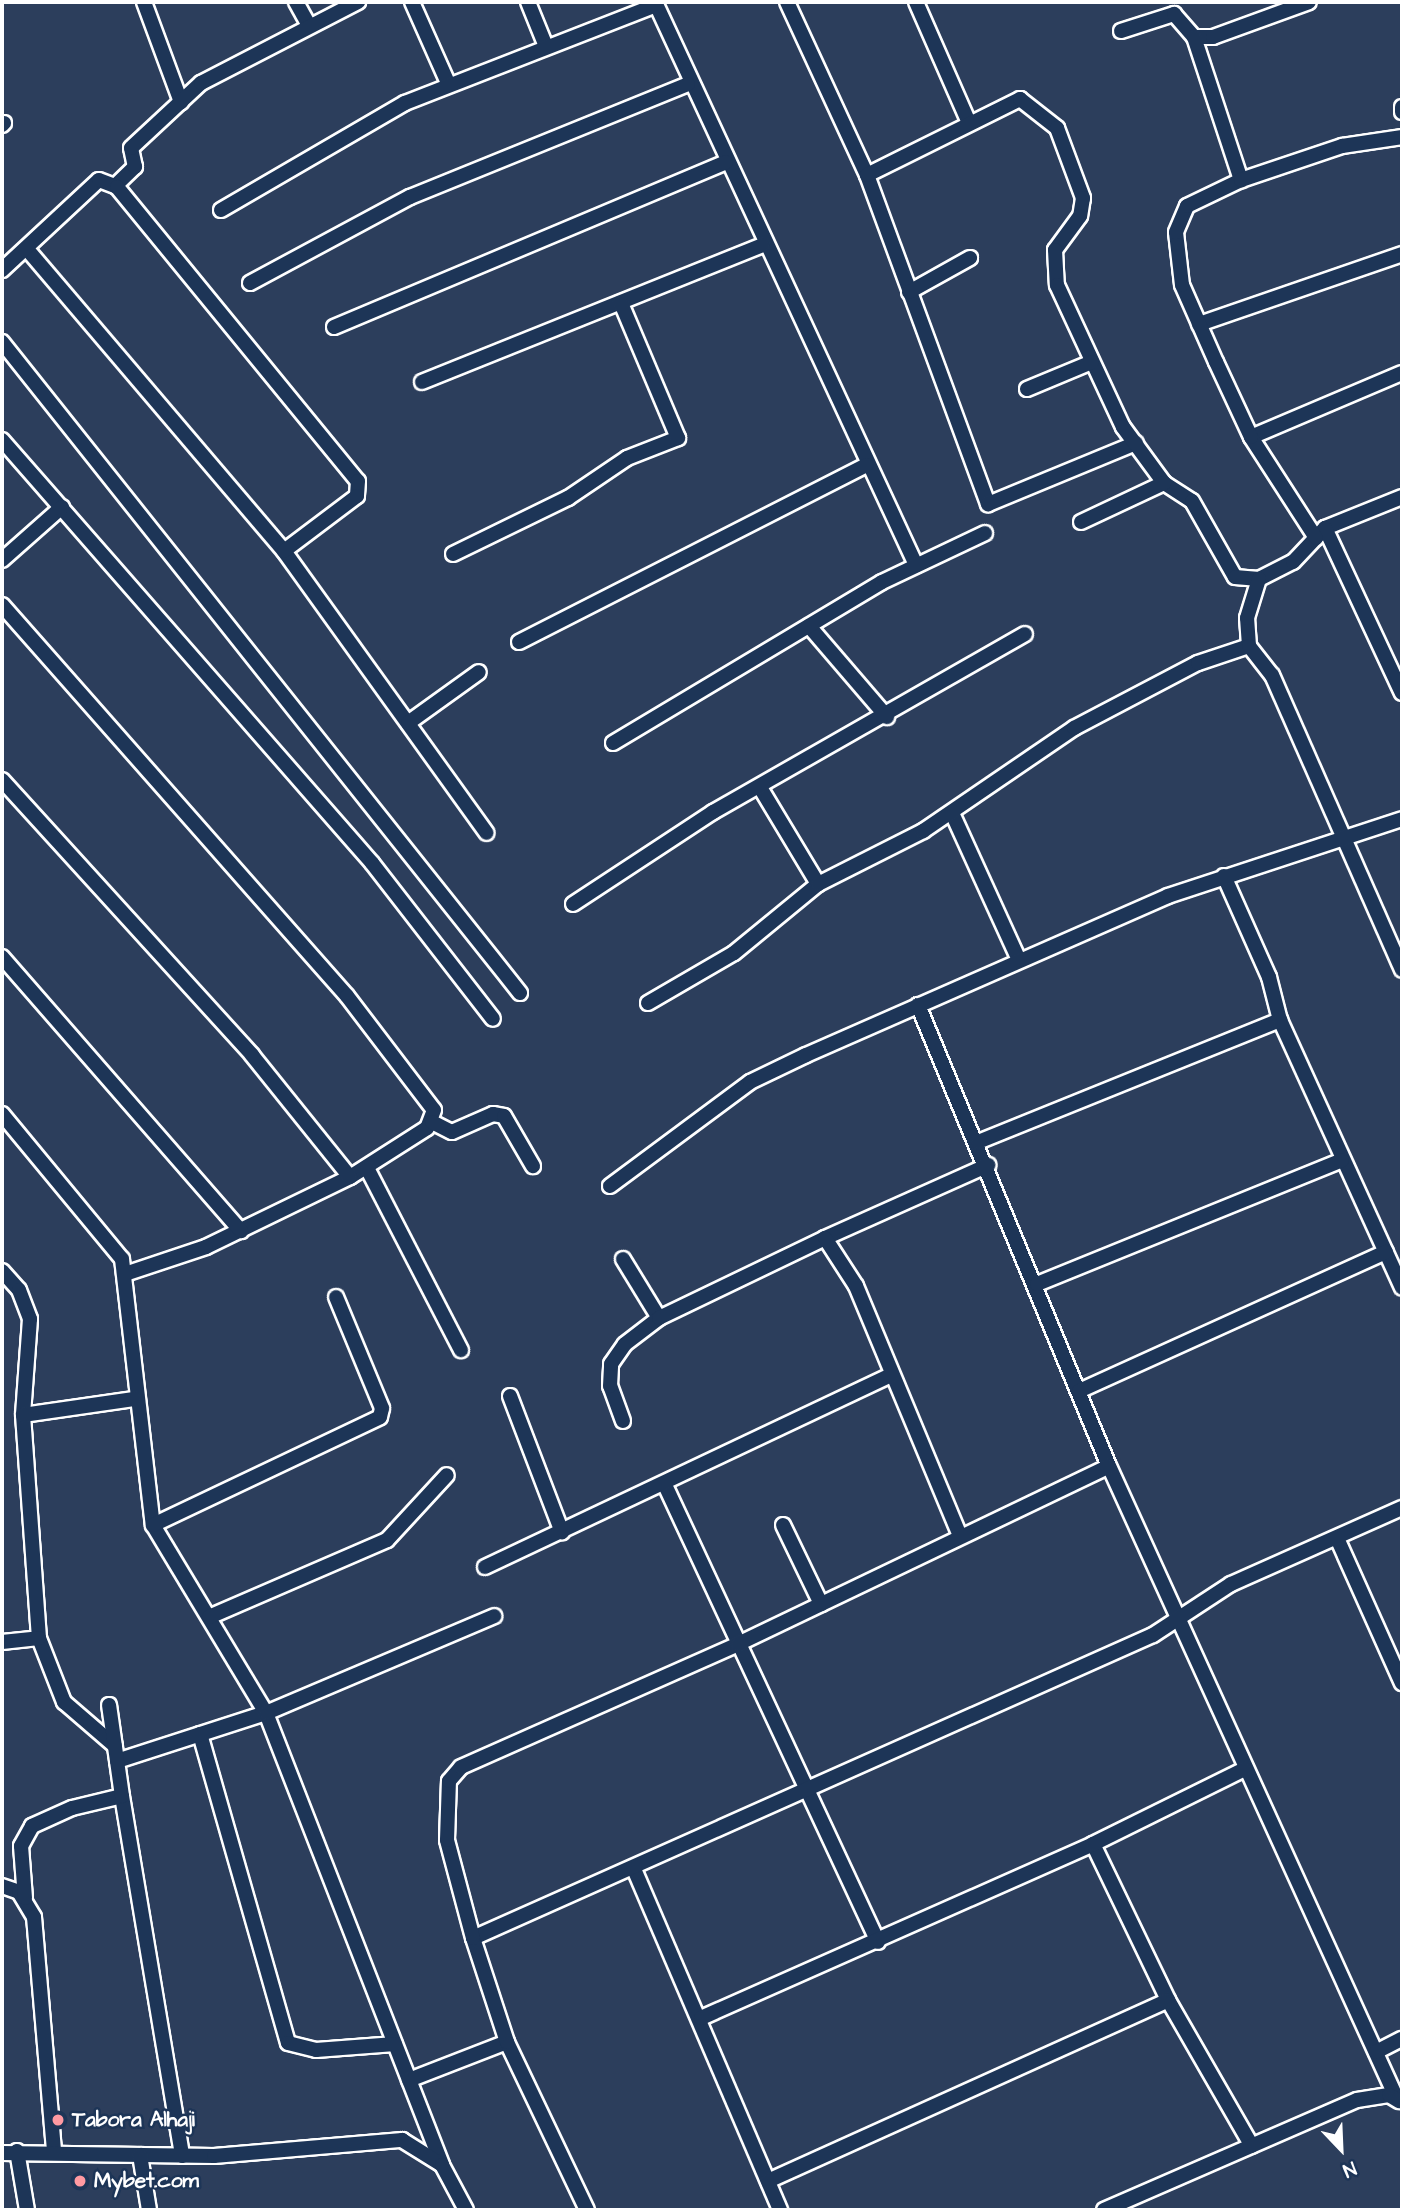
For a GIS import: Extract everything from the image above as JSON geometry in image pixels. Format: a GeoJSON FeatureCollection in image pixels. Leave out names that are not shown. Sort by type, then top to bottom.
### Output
{"type":"FeatureCollection","features":[{"type":"Feature","properties":{"kind":"street"},"geometry":{"type":"LineString","coordinates":[[144,2],[181,102]]}},
{"type":"Feature","properties":{"kind":"street"},"geometry":{"type":"LineString","coordinates":[[296,2],[308,24]]}},
{"type":"Feature","properties":{"kind":"street"},"geometry":{"type":"LineString","coordinates":[[117,184],[132,170],[131,148],[216,72],[308,24],[358,2]]}},
{"type":"Feature","properties":{"kind":"street"},"geometry":{"type":"LineString","coordinates":[[412,2],[448,83]]}},
{"type":"Feature","properties":{"kind":"street"},"geometry":{"type":"LineString","coordinates":[[528,2],[545,44]]}},
{"type":"Feature","properties":{"kind":"street"},"geometry":{"type":"LineString","coordinates":[[787,2],[867,175],[988,505],[1136,443]]}},
{"type":"Feature","properties":{"kind":"street"},"geometry":{"type":"LineString","coordinates":[[916,2],[969,123]]}},
{"type":"Feature","properties":{"kind":"street"},"geometry":{"type":"LineString","coordinates":[[1194,37],[1232,33],[1275,8],[1309,2]]}},
{"type":"Feature","properties":{"kind":"street"},"geometry":{"type":"LineString","coordinates":[[220,210],[448,83],[655,3],[688,85],[916,565]]}},
{"type":"Feature","properties":{"kind":"street"},"geometry":{"type":"LineString","coordinates":[[1121,31],[1171,8],[1194,37],[1241,180]]}},
{"type":"Feature","properties":{"kind":"street"},"geometry":{"type":"LineString","coordinates":[[250,283],[410,197],[688,85]]}},
{"type":"Feature","properties":{"kind":"street"},"geometry":{"type":"LineString","coordinates":[[867,175],[1020,99],[1061,135],[1083,206],[1055,250],[1052,272],[1092,362],[1136,443],[1164,483],[1192,501],[1235,577],[1259,579],[1293,562],[1321,533],[1402,497]]}},
{"type":"Feature","properties":{"kind":"street"},"geometry":{"type":"LineString","coordinates":[[1402,137],[1342,146],[1241,180],[1199,198],[1180,217],[1176,263],[1199,324],[1251,437],[1321,533],[1402,693]]}},
{"type":"Feature","properties":{"kind":"street"},"geometry":{"type":"LineString","coordinates":[[334,327],[726,162]]}},
{"type":"Feature","properties":{"kind":"street"},"geometry":{"type":"LineString","coordinates":[[2,271],[99,180],[117,184],[358,481],[357,496],[284,551]]}},
{"type":"Feature","properties":{"kind":"street"},"geometry":{"type":"LineString","coordinates":[[422,382],[763,245]]}},
{"type":"Feature","properties":{"kind":"street"},"geometry":{"type":"LineString","coordinates":[[27,249],[284,551],[487,833]]}},
{"type":"Feature","properties":{"kind":"street"},"geometry":{"type":"LineString","coordinates":[[1199,324],[1402,254]]}},
{"type":"Feature","properties":{"kind":"street"},"geometry":{"type":"LineString","coordinates":[[909,292],[970,258]]}},
{"type":"Feature","properties":{"kind":"street"},"geometry":{"type":"LineString","coordinates":[[453,554],[568,498],[627,458],[678,438],[621,303]]}},
{"type":"Feature","properties":{"kind":"street"},"geometry":{"type":"LineString","coordinates":[[2,342],[520,993]]}},
{"type":"Feature","properties":{"kind":"street"},"geometry":{"type":"LineString","coordinates":[[1027,388],[1092,362]]}},
{"type":"Feature","properties":{"kind":"street"},"geometry":{"type":"LineString","coordinates":[[1251,437],[1402,373]]}},
{"type":"Feature","properties":{"kind":"street"},"geometry":{"type":"LineString","coordinates":[[2,440],[372,863],[493,1019]]}},
{"type":"Feature","properties":{"kind":"street"},"geometry":{"type":"LineString","coordinates":[[519,642],[867,465]]}},
{"type":"Feature","properties":{"kind":"street"},"geometry":{"type":"LineString","coordinates":[[1081,522],[1164,483]]}},
{"type":"Feature","properties":{"kind":"street"},"geometry":{"type":"LineString","coordinates":[[2,560],[62,507]]}},
{"type":"Feature","properties":{"kind":"street"},"geometry":{"type":"LineString","coordinates":[[613,743],[916,565],[985,533]]}},
{"type":"Feature","properties":{"kind":"street"},"geometry":{"type":"LineString","coordinates":[[1259,579],[1247,618],[1249,646],[1272,675],[1346,835],[1401,963]]}},
{"type":"Feature","properties":{"kind":"street"},"geometry":{"type":"LineString","coordinates":[[2,605],[347,996],[428,1095],[432,1122]]}},
{"type":"Feature","properties":{"kind":"street"},"geometry":{"type":"LineString","coordinates":[[809,626],[887,717]]}},
{"type":"Feature","properties":{"kind":"street"},"geometry":{"type":"LineString","coordinates":[[573,904],[713,812],[761,789],[1025,634]]}},
{"type":"Feature","properties":{"kind":"street"},"geometry":{"type":"LineString","coordinates":[[648,1003],[734,953],[818,884],[952,813],[1130,696],[1249,646]]}},
{"type":"Feature","properties":{"kind":"street"},"geometry":{"type":"LineString","coordinates":[[408,723],[479,672]]}},
{"type":"Feature","properties":{"kind":"street"},"geometry":{"type":"LineString","coordinates":[[2,780],[252,1055],[349,1177]]}},
{"type":"Feature","properties":{"kind":"street"},"geometry":{"type":"LineString","coordinates":[[761,789],[818,884]]}},
{"type":"Feature","properties":{"kind":"street"},"geometry":{"type":"LineString","coordinates":[[952,813],[1018,958]]}},
{"type":"Feature","properties":{"kind":"street"},"geometry":{"type":"LineString","coordinates":[[610,1186],[750,1082],[1018,958],[1224,876],[1402,819]]}},
{"type":"Feature","properties":{"kind":"street"},"geometry":{"type":"LineString","coordinates":[[1224,876],[1269,977],[1280,1020],[1402,1288]]}},
{"type":"Feature","properties":{"kind":"street"},"geometry":{"type":"LineString","coordinates":[[2,957],[241,1231]]}},
{"type":"Feature","properties":{"kind":"street"},"geometry":{"type":"LineString","coordinates":[[918,1005],[988,1165],[1109,1466],[1245,1769],[1399,2101],[1357,2100],[1104,2210]]}},
{"type":"Feature","properties":{"kind":"street"},"geometry":{"type":"LineString","coordinates":[[978,1142],[1280,1020]]}},
{"type":"Feature","properties":{"kind":"street"},"geometry":{"type":"LineString","coordinates":[[2,1114],[107,1236],[125,1275],[134,1399],[153,1525],[266,1713],[442,2165],[466,2210]]}},
{"type":"Feature","properties":{"kind":"street"},"geometry":{"type":"LineString","coordinates":[[432,1122],[452,1132],[494,1114],[504,1116],[533,1166]]}},
{"type":"Feature","properties":{"kind":"street"},"geometry":{"type":"LineString","coordinates":[[125,1275],[241,1231],[367,1168],[432,1122]]}},
{"type":"Feature","properties":{"kind":"street"},"geometry":{"type":"LineString","coordinates":[[1037,1284],[1342,1160]]}},
{"type":"Feature","properties":{"kind":"street"},"geometry":{"type":"LineString","coordinates":[[622,1421],[610,1386],[611,1364],[659,1318],[825,1238],[988,1165]]}},
{"type":"Feature","properties":{"kind":"street"},"geometry":{"type":"LineString","coordinates":[[367,1168],[461,1350]]}},
{"type":"Feature","properties":{"kind":"street"},"geometry":{"type":"LineString","coordinates":[[825,1238],[856,1286],[960,1536]]}},
{"type":"Feature","properties":{"kind":"street"},"geometry":{"type":"LineString","coordinates":[[1079,1391],[1386,1252]]}},
{"type":"Feature","properties":{"kind":"street"},"geometry":{"type":"LineString","coordinates":[[624,1259],[659,1318]]}},
{"type":"Feature","properties":{"kind":"street"},"geometry":{"type":"LineString","coordinates":[[2,1271],[19,1290],[30,1319],[23,1415],[39,1638],[64,1702],[116,1753]]}},
{"type":"Feature","properties":{"kind":"street"},"geometry":{"type":"LineString","coordinates":[[153,1525],[380,1417],[382,1408],[336,1297]]}},
{"type":"Feature","properties":{"kind":"street"},"geometry":{"type":"LineString","coordinates":[[485,1567],[665,1485],[892,1375]]}},
{"type":"Feature","properties":{"kind":"street"},"geometry":{"type":"LineString","coordinates":[[510,1396],[562,1532]]}},
{"type":"Feature","properties":{"kind":"street"},"geometry":{"type":"LineString","coordinates":[[23,1415],[134,1399]]}},
{"type":"Feature","properties":{"kind":"street"},"geometry":{"type":"LineString","coordinates":[[587,2210],[507,2042],[473,1938],[443,1806],[449,1781],[461,1767],[738,1644],[1109,1466]]}},
{"type":"Feature","properties":{"kind":"street"},"geometry":{"type":"LineString","coordinates":[[209,1617],[387,1540],[447,1475]]}},
{"type":"Feature","properties":{"kind":"street"},"geometry":{"type":"LineString","coordinates":[[665,1485],[878,1942]]}},
{"type":"Feature","properties":{"kind":"street"},"geometry":{"type":"LineString","coordinates":[[473,1938],[809,1791],[1178,1621],[1231,1584],[1402,1508]]}},
{"type":"Feature","properties":{"kind":"street"},"geometry":{"type":"LineString","coordinates":[[783,1525],[821,1604]]}},
{"type":"Feature","properties":{"kind":"street"},"geometry":{"type":"LineString","coordinates":[[1337,1538],[1402,1683]]}},
{"type":"Feature","properties":{"kind":"street"},"geometry":{"type":"LineString","coordinates":[[116,1753],[200,1734],[266,1713],[494,1616]]}},
{"type":"Feature","properties":{"kind":"street"},"geometry":{"type":"LineString","coordinates":[[2,1642],[39,1638]]}},
{"type":"Feature","properties":{"kind":"street"},"geometry":{"type":"LineString","coordinates":[[109,1705],[182,2156]]}},
{"type":"Feature","properties":{"kind":"street"},"geometry":{"type":"LineString","coordinates":[[200,1734],[288,2043],[316,2050],[395,2044]]}},
{"type":"Feature","properties":{"kind":"street"},"geometry":{"type":"LineString","coordinates":[[701,2018],[878,1942],[1093,1844],[1245,1769]]}},
{"type":"Feature","properties":{"kind":"street"},"geometry":{"type":"LineString","coordinates":[[54,2151],[41,1978],[34,1917],[25,1898],[21,1846],[32,1826],[122,1796]]}},
{"type":"Feature","properties":{"kind":"street"},"geometry":{"type":"LineString","coordinates":[[1093,1844],[1168,2000],[1252,2146]]}},
{"type":"Feature","properties":{"kind":"street"},"geometry":{"type":"LineString","coordinates":[[634,1869],[701,2018],[780,2210]]}},
{"type":"Feature","properties":{"kind":"street"},"geometry":{"type":"LineString","coordinates":[[2,1886],[25,1898]]}},
{"type":"Feature","properties":{"kind":"street"},"geometry":{"type":"LineString","coordinates":[[768,2181],[1168,2000]]}},
{"type":"Feature","properties":{"kind":"street"},"geometry":{"type":"LineString","coordinates":[[1376,2052],[1402,2039]]}},
{"type":"Feature","properties":{"kind":"street"},"geometry":{"type":"LineString","coordinates":[[409,2080],[507,2042]]}},
{"type":"Feature","properties":{"kind":"street"},"geometry":{"type":"LineString","coordinates":[[2,2153],[54,2151],[182,2156],[394,2140],[417,2145],[442,2165]]}},
{"type":"Feature","properties":{"kind":"street"},"geometry":{"type":"LineString","coordinates":[[17,2151],[27,2210]]}},
{"type":"Feature","properties":{"kind":"street"},"geometry":{"type":"LineString","coordinates":[[140,2155],[149,2210]]}},
{"type":"Feature","properties":{"kind":"place","name":"Tabora Alhaji"},"geometry":{"type":"Point","coordinates":[58,2120]}},
{"type":"Feature","properties":{"kind":"place","name":"Mybet.com"},"geometry":{"type":"Point","coordinates":[80,2181]}}]}
